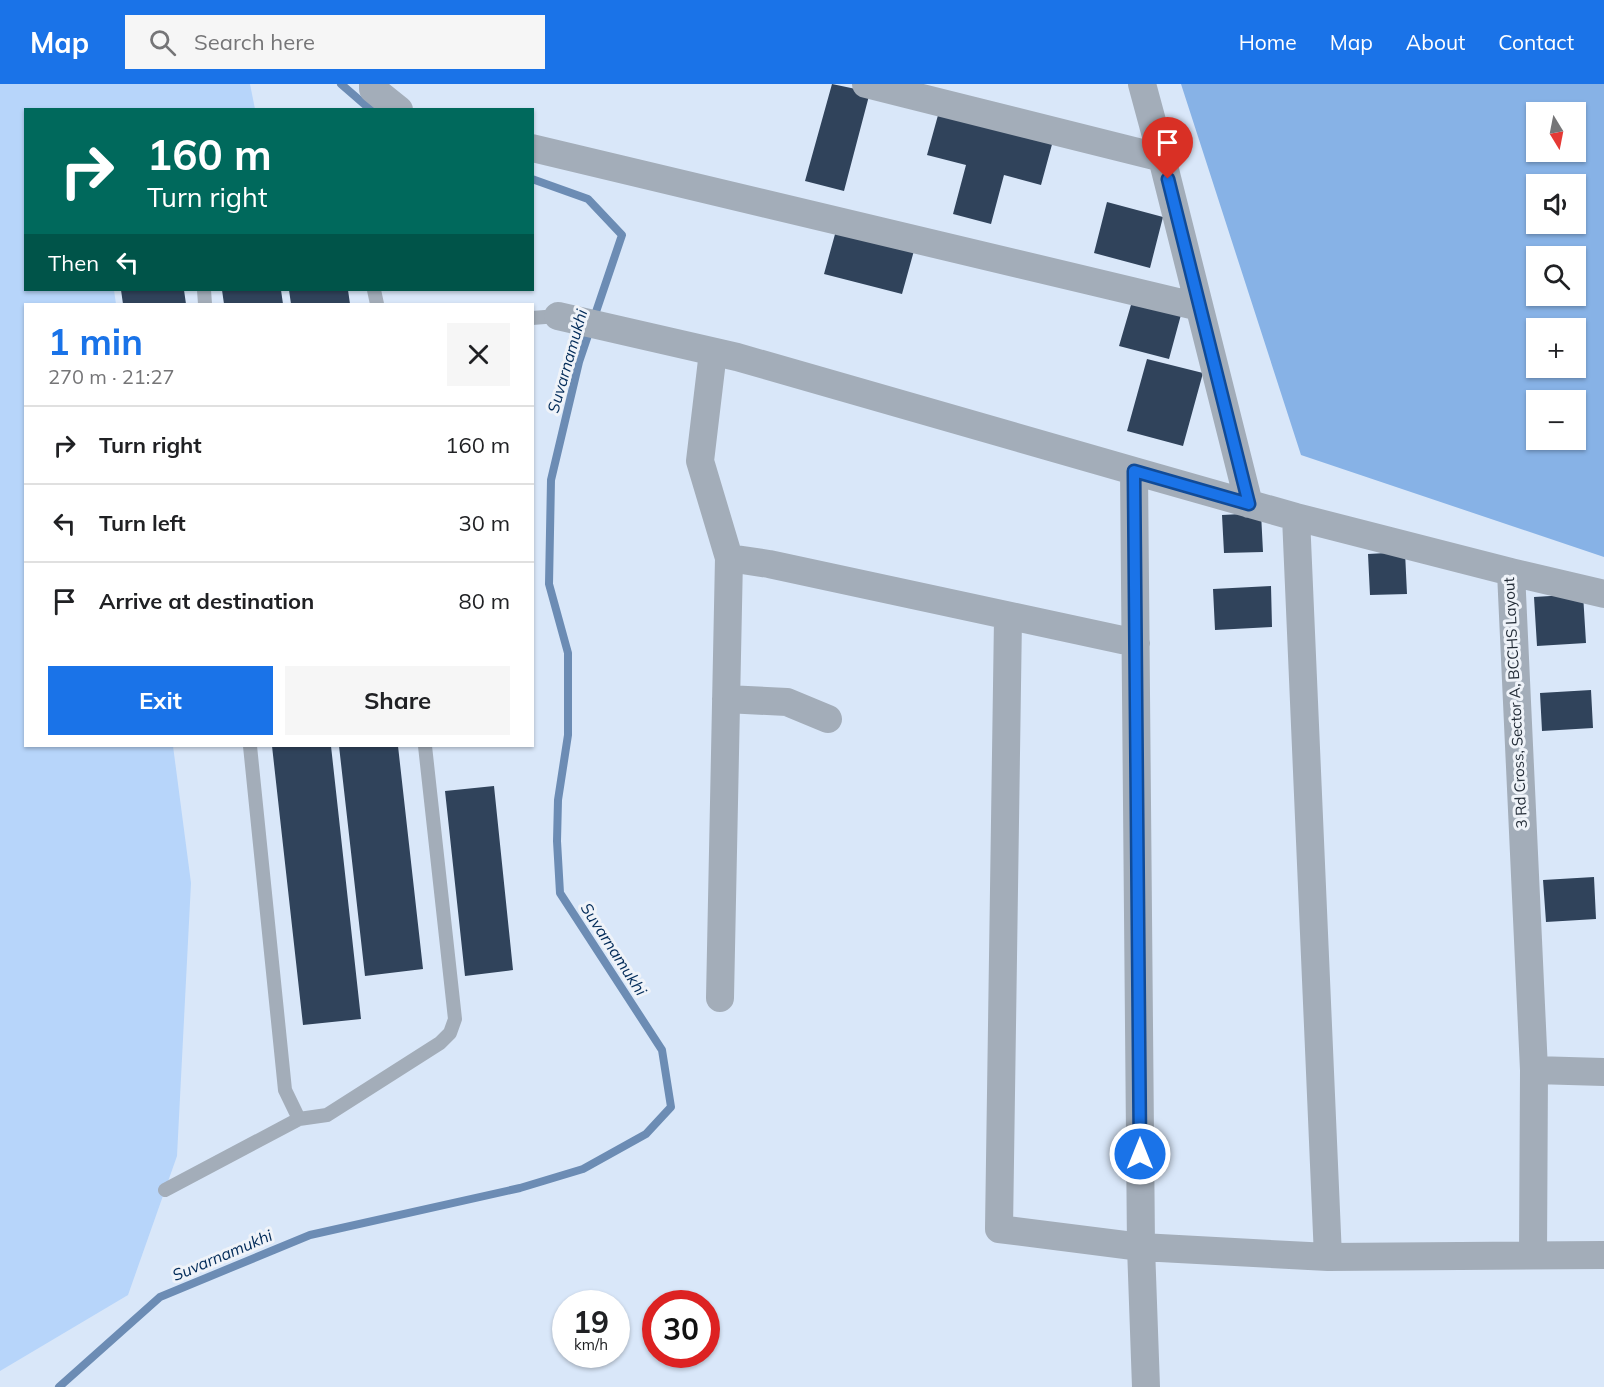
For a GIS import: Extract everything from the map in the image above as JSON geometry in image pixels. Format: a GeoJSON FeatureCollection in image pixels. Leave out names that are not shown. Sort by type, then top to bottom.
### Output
{"type":"FeatureCollection","features":[{"type":"Feature","properties":{"kind":"street"},"geometry":{"type":"LineString","coordinates":[[372,84],[374,89],[397,108]]}},
{"type":"Feature","properties":{"kind":"street"},"geometry":{"type":"LineString","coordinates":[[866,84],[1162,158]]}},
{"type":"Feature","properties":{"kind":"street"},"geometry":{"type":"LineString","coordinates":[[1142,84],[1249,504]]}},
{"type":"Feature","properties":{"kind":"street"},"geometry":{"type":"LineString","coordinates":[[534,148],[1199,307]]}},
{"type":"Feature","properties":{"kind":"street","name":"3 Rd Cross, Sector A, BCCHS Layout"},"geometry":{"type":"LineString","coordinates":[[555,318],[612,328],[713,352],[1296,517],[1510,572],[1534,1070],[1533,1255]]}},
{"type":"Feature","properties":{"kind":"street"},"geometry":{"type":"LineString","coordinates":[[713,352],[700,461],[729,558],[720,998]]}},
{"type":"Feature","properties":{"kind":"street"},"geometry":{"type":"LineString","coordinates":[[1134,471],[1141,1247],[1146,1387]]}},
{"type":"Feature","properties":{"kind":"street"},"geometry":{"type":"LineString","coordinates":[[1296,517],[1328,1257]]}},
{"type":"Feature","properties":{"kind":"street"},"geometry":{"type":"LineString","coordinates":[[729,558],[769,564],[1008,618],[1136,643]]}},
{"type":"Feature","properties":{"kind":"street"},"geometry":{"type":"LineString","coordinates":[[1510,572],[1604,594]]}},
{"type":"Feature","properties":{"kind":"street"},"geometry":{"type":"LineString","coordinates":[[1008,618],[999,1229],[1141,1247],[1328,1257],[1604,1255]]}},
{"type":"Feature","properties":{"kind":"street"},"geometry":{"type":"LineString","coordinates":[[726,699],[788,702],[828,719]]}},
{"type":"Feature","properties":{"kind":"street"},"geometry":{"type":"LineString","coordinates":[[1534,1070],[1604,1072]]}},
{"type":"Feature","properties":{"kind":"lane"},"geometry":{"type":"LineString","coordinates":[[250,747],[285,1090],[299,1119]]}},
{"type":"Feature","properties":{"kind":"lane"},"geometry":{"type":"LineString","coordinates":[[165,1190],[299,1119],[314,1119],[327,1115],[440,1043],[450,1033],[455,1019],[425,747]]}},
{"type":"Feature","properties":{"kind":"shaded area"},"geometry":{"type":"Polygon","coordinates":[[[0,84],[250,84],[255,108],[24,108],[24,291],[114,291],[116,303],[24,303],[24,747],[173,747],[191,883],[177,1156],[128,1295],[0,1371],[0,84]]]}},
{"type":"Feature","properties":{"kind":"shaded area"},"geometry":{"type":"Polygon","coordinates":[[[1181,84],[1604,84],[1604,557],[1301,455],[1181,84]]]}},
{"type":"Feature","properties":{"kind":"building"},"geometry":{"type":"Polygon","coordinates":[[[832,84],[870,92],[844,191],[805,181],[832,84]]]}},
{"type":"Feature","properties":{"kind":"building"},"geometry":{"type":"Polygon","coordinates":[[[940,108],[1054,137],[1041,185],[1004,175],[991,224],[953,214],[966,165],[927,155],[940,108]]]}},
{"type":"Feature","properties":{"kind":"building"},"geometry":{"type":"Polygon","coordinates":[[[1107,202],[1163,217],[1150,268],[1094,253],[1107,202]]]}},
{"type":"Feature","properties":{"kind":"building"},"geometry":{"type":"Polygon","coordinates":[[[837,227],[915,247],[902,294],[824,274],[837,227]]]}},
{"type":"Feature","properties":{"kind":"building"},"geometry":{"type":"Polygon","coordinates":[[[121,291],[184,291],[186,303],[123,303],[121,291]]]}},
{"type":"Feature","properties":{"kind":"building"},"geometry":{"type":"Polygon","coordinates":[[[222,291],[281,291],[283,303],[224,303],[222,291]]]}},
{"type":"Feature","properties":{"kind":"building"},"geometry":{"type":"Polygon","coordinates":[[[289,291],[348,291],[350,303],[291,303],[289,291]]]}},
{"type":"Feature","properties":{"kind":"building"},"geometry":{"type":"Polygon","coordinates":[[[1133,298],[1182,311],[1169,359],[1119,346],[1133,298]]]}},
{"type":"Feature","properties":{"kind":"building"},"geometry":{"type":"Polygon","coordinates":[[[1147,359],[1203,373],[1183,446],[1127,431],[1147,359]]]}},
{"type":"Feature","properties":{"kind":"building"},"geometry":{"type":"Polygon","coordinates":[[[1261,513],[1263,552],[1224,553],[1222,515],[1261,513]]]}},
{"type":"Feature","properties":{"kind":"building"},"geometry":{"type":"Polygon","coordinates":[[[1405,552],[1407,594],[1370,595],[1368,554],[1405,552]]]}},
{"type":"Feature","properties":{"kind":"building"},"geometry":{"type":"Polygon","coordinates":[[[1271,586],[1272,627],[1215,630],[1213,589],[1271,586]]]}},
{"type":"Feature","properties":{"kind":"building"},"geometry":{"type":"Polygon","coordinates":[[[1583,594],[1586,643],[1537,646],[1534,597],[1583,594]]]}},
{"type":"Feature","properties":{"kind":"building"},"geometry":{"type":"Polygon","coordinates":[[[1591,690],[1593,728],[1542,731],[1540,693],[1591,690]]]}},
{"type":"Feature","properties":{"kind":"building"},"geometry":{"type":"Polygon","coordinates":[[[272,747],[331,747],[361,1019],[303,1025],[272,747]]]}},
{"type":"Feature","properties":{"kind":"building"},"geometry":{"type":"Polygon","coordinates":[[[339,747],[398,747],[423,969],[365,976],[339,747]]]}},
{"type":"Feature","properties":{"kind":"building"},"geometry":{"type":"Polygon","coordinates":[[[494,786],[513,970],[465,976],[445,791],[494,786]]]}},
{"type":"Feature","properties":{"kind":"building"},"geometry":{"type":"Polygon","coordinates":[[[1594,877],[1596,919],[1546,922],[1543,880],[1594,877]]]}},
{"type":"Feature","properties":{"kind":"waterway","name":"Suvarnamukhi"},"geometry":{"type":"LineString","coordinates":[[341,84],[369,108]]}},
{"type":"Feature","properties":{"kind":"waterway","name":"Suvarnamukhi"},"geometry":{"type":"LineString","coordinates":[[59,1387],[160,1297],[310,1235],[520,1188],[583,1169],[646,1134],[671,1107],[662,1050],[560,893],[557,841],[558,800],[568,735],[568,653],[549,584],[551,480],[579,362],[622,235],[588,199],[534,180]]}},
{"type":"Feature","properties":{"kind":"route"},"geometry":{"type":"LineString","coordinates":[[1140,1154],[1134,471],[1249,504],[1168,179]]}}]}
